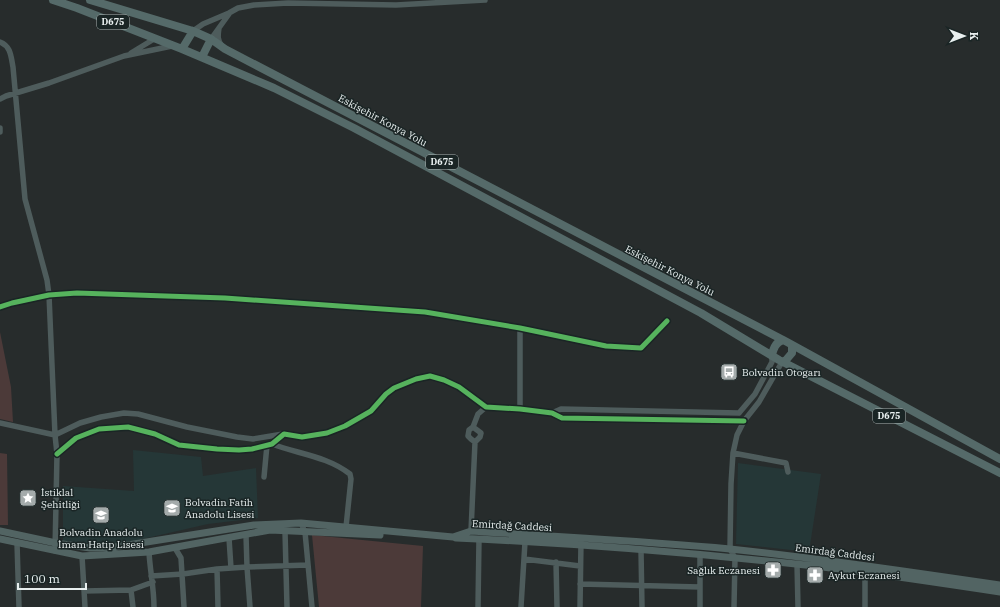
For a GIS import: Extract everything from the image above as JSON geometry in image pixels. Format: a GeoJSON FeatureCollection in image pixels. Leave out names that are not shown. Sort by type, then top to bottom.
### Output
{"type":"FeatureCollection","features":[{"type":"Feature","properties":{"kind":"highway","name":"D675"},"geometry":{"type":"LineString","coordinates":[[53,0],[78,8],[182,49],[274,88],[354,128],[701,313],[782,362],[1000,473]]}},
{"type":"Feature","properties":{"kind":"highway","name":"Eskişehir Konya Yolu"},"geometry":{"type":"LineString","coordinates":[[90,0],[193,31],[211,39],[225,49],[787,342]]}},
{"type":"Feature","properties":{"kind":"highway"},"geometry":{"type":"LineString","coordinates":[[182,49],[193,31]]}},
{"type":"Feature","properties":{"kind":"highway"},"geometry":{"type":"LineString","coordinates":[[202,57],[211,39]]}},
{"type":"Feature","properties":{"kind":"highway","name":"D675"},"geometry":{"type":"LineString","coordinates":[[787,342],[1000,459]]}},
{"type":"Feature","properties":{"kind":"highway"},"geometry":{"type":"LineString","coordinates":[[772,356],[776,344],[787,342],[792,353],[782,362]]}},
{"type":"Feature","properties":{"kind":"main road","name":"Emirdağ Caddesi"},"geometry":{"type":"LineString","coordinates":[[0,531],[56,543],[90,548],[115,547],[254,525],[301,523],[453,537],[471,531],[581,542],[641,550],[865,569],[1000,585]]}},
{"type":"Feature","properties":{"kind":"main road","name":"Emirdağ Caddesi"},"geometry":{"type":"LineString","coordinates":[[0,539],[82,556],[148,552],[270,530],[525,542],[581,542],[730,549],[865,569],[1000,592]]}},
{"type":"Feature","properties":{"kind":"street"},"geometry":{"type":"LineString","coordinates":[[193,31],[203,24],[238,8],[254,4],[288,3],[396,5],[485,0]]}},
{"type":"Feature","properties":{"kind":"street"},"geometry":{"type":"LineString","coordinates":[[211,39],[229,13]]}},
{"type":"Feature","properties":{"kind":"street"},"geometry":{"type":"LineString","coordinates":[[219,26],[219,42],[225,49]]}},
{"type":"Feature","properties":{"kind":"street"},"geometry":{"type":"LineString","coordinates":[[125,56],[154,39]]}},
{"type":"Feature","properties":{"kind":"street"},"geometry":{"type":"LineString","coordinates":[[0,42],[10,49],[25,199],[47,280],[49,295],[57,454],[55,551]]}},
{"type":"Feature","properties":{"kind":"street"},"geometry":{"type":"LineString","coordinates":[[0,99],[125,56],[172,46]]}},
{"type":"Feature","properties":{"kind":"street"},"geometry":{"type":"LineString","coordinates":[[0,307],[49,295],[78,293],[225,298],[358,306],[425,312],[520,328],[606,346],[641,348],[667,320]]}},
{"type":"Feature","properties":{"kind":"street"},"geometry":{"type":"LineString","coordinates":[[520,328],[520,409]]}},
{"type":"Feature","properties":{"kind":"street"},"geometry":{"type":"LineString","coordinates":[[739,413],[755,394],[772,362],[772,356]]}},
{"type":"Feature","properties":{"kind":"street"},"geometry":{"type":"LineString","coordinates":[[734,607],[735,558],[730,549],[733,453],[737,435],[744,420],[759,402],[782,362]]}},
{"type":"Feature","properties":{"kind":"street"},"geometry":{"type":"LineString","coordinates":[[0,423],[55,435],[80,423],[124,413],[138,414],[187,427],[237,437],[253,439],[284,434],[302,437],[327,433],[345,426],[371,411],[386,394],[394,388],[416,379],[430,376],[459,386],[486,407],[552,413],[562,418],[744,420]]}},
{"type":"Feature","properties":{"kind":"street"},"geometry":{"type":"LineString","coordinates":[[475,442],[468,436],[469,430],[473,427],[478,414],[486,407]]}},
{"type":"Feature","properties":{"kind":"street"},"geometry":{"type":"LineString","coordinates":[[552,413],[561,410],[739,413]]}},
{"type":"Feature","properties":{"kind":"street"},"geometry":{"type":"LineString","coordinates":[[739,413],[744,420]]}},
{"type":"Feature","properties":{"kind":"street"},"geometry":{"type":"LineString","coordinates":[[57,454],[76,438],[99,429],[128,427],[155,434],[179,445],[239,450],[270,444],[284,434]]}},
{"type":"Feature","properties":{"kind":"street"},"geometry":{"type":"LineString","coordinates":[[471,531],[475,442],[480,437],[481,433],[473,427]]}},
{"type":"Feature","properties":{"kind":"street"},"geometry":{"type":"LineString","coordinates":[[264,477],[270,444]]}},
{"type":"Feature","properties":{"kind":"street"},"geometry":{"type":"LineString","coordinates":[[270,444],[288,450],[312,455],[341,468],[350,474],[351,479],[346,527]]}},
{"type":"Feature","properties":{"kind":"street"},"geometry":{"type":"LineString","coordinates":[[733,453],[786,463],[788,472]]}},
{"type":"Feature","properties":{"kind":"street"},"geometry":{"type":"LineString","coordinates":[[301,523],[305,532],[312,607]]}},
{"type":"Feature","properties":{"kind":"street"},"geometry":{"type":"LineString","coordinates":[[285,531],[287,607]]}},
{"type":"Feature","properties":{"kind":"street"},"geometry":{"type":"LineString","coordinates":[[246,535],[250,607]]}},
{"type":"Feature","properties":{"kind":"street"},"geometry":{"type":"LineString","coordinates":[[229,538],[231,568]]}},
{"type":"Feature","properties":{"kind":"street"},"geometry":{"type":"LineString","coordinates":[[478,607],[479,539]]}},
{"type":"Feature","properties":{"kind":"street"},"geometry":{"type":"LineString","coordinates":[[521,607],[525,542]]}},
{"type":"Feature","properties":{"kind":"street"},"geometry":{"type":"LineString","coordinates":[[580,607],[581,542]]}},
{"type":"Feature","properties":{"kind":"street"},"geometry":{"type":"LineString","coordinates":[[16,543],[19,607]]}},
{"type":"Feature","properties":{"kind":"street"},"geometry":{"type":"LineString","coordinates":[[175,548],[182,558],[184,607]]}},
{"type":"Feature","properties":{"kind":"street"},"geometry":{"type":"LineString","coordinates":[[641,550],[642,607]]}},
{"type":"Feature","properties":{"kind":"street"},"geometry":{"type":"LineString","coordinates":[[148,552],[154,607]]}},
{"type":"Feature","properties":{"kind":"street"},"geometry":{"type":"LineString","coordinates":[[700,554],[700,607]]}},
{"type":"Feature","properties":{"kind":"street"},"geometry":{"type":"LineString","coordinates":[[82,556],[85,607]]}},
{"type":"Feature","properties":{"kind":"street"},"geometry":{"type":"LineString","coordinates":[[524,559],[580,566]]}},
{"type":"Feature","properties":{"kind":"street"},"geometry":{"type":"LineString","coordinates":[[556,562],[557,607]]}},
{"type":"Feature","properties":{"kind":"street"},"geometry":{"type":"LineString","coordinates":[[151,576],[183,574],[217,569],[308,564]]}},
{"type":"Feature","properties":{"kind":"street"},"geometry":{"type":"LineString","coordinates":[[797,564],[798,607]]}},
{"type":"Feature","properties":{"kind":"street"},"geometry":{"type":"LineString","coordinates":[[217,569],[218,607]]}},
{"type":"Feature","properties":{"kind":"street"},"geometry":{"type":"LineString","coordinates":[[865,569],[865,607]]}},
{"type":"Feature","properties":{"kind":"street"},"geometry":{"type":"LineString","coordinates":[[84,591],[131,590],[152,582]]}},
{"type":"Feature","properties":{"kind":"street"},"geometry":{"type":"LineString","coordinates":[[580,584],[700,587]]}},
{"type":"Feature","properties":{"kind":"street"},"geometry":{"type":"LineString","coordinates":[[131,590],[133,607]]}},
{"type":"Feature","properties":{"kind":"shaded area"},"geometry":{"type":"Polygon","coordinates":[[[0,332],[11,387],[13,422],[0,419],[0,332]]]}},
{"type":"Feature","properties":{"kind":"shaded area"},"geometry":{"type":"Polygon","coordinates":[[[133,450],[201,457],[203,476],[256,468],[258,518],[208,524],[125,543],[97,544],[63,541],[63,486],[134,491],[133,450]]]}},
{"type":"Feature","properties":{"kind":"shaded area"},"geometry":{"type":"Polygon","coordinates":[[[0,453],[7,454],[8,525],[0,525],[0,453]]]}},
{"type":"Feature","properties":{"kind":"shaded area"},"geometry":{"type":"Polygon","coordinates":[[[738,463],[821,474],[809,552],[736,544],[738,463]]]}},
{"type":"Feature","properties":{"kind":"shaded area"},"geometry":{"type":"Polygon","coordinates":[[[312,535],[423,546],[421,607],[319,607],[312,535]]]}},
{"type":"Feature","properties":{"kind":"cycle path"},"geometry":{"type":"LineString","coordinates":[[0,307],[49,295],[77,293],[225,298],[425,312],[520,328],[606,346],[641,348],[667,321]]}},
{"type":"Feature","properties":{"kind":"cycle path"},"geometry":{"type":"LineString","coordinates":[[57,454],[76,438],[99,429],[128,427],[155,434],[179,445],[217,449],[252,449],[272,444],[284,434],[302,437],[327,433],[345,426],[371,411],[386,394],[394,388],[416,379],[430,376],[444,380],[459,387],[486,407],[552,413],[562,418],[744,421]]}},
{"type":"Feature","properties":{"kind":"place","name":"Bolvadin Otogarı"},"geometry":{"type":"Point","coordinates":[729,372]}},
{"type":"Feature","properties":{"kind":"place","name":"İstiklal Şehitliği"},"geometry":{"type":"Point","coordinates":[28,498]}},
{"type":"Feature","properties":{"kind":"place","name":"Bolvadin Fatih Anadolu Lisesi"},"geometry":{"type":"Point","coordinates":[172,508]}},
{"type":"Feature","properties":{"kind":"place","name":"Bolvadin Anadolu İmam Hatip Lisesi"},"geometry":{"type":"Point","coordinates":[101,515]}},
{"type":"Feature","properties":{"kind":"place","name":"Sağlık Eczanesi"},"geometry":{"type":"Point","coordinates":[773,570]}},
{"type":"Feature","properties":{"kind":"place","name":"Aykut Eczanesi"},"geometry":{"type":"Point","coordinates":[815,575]}}]}
